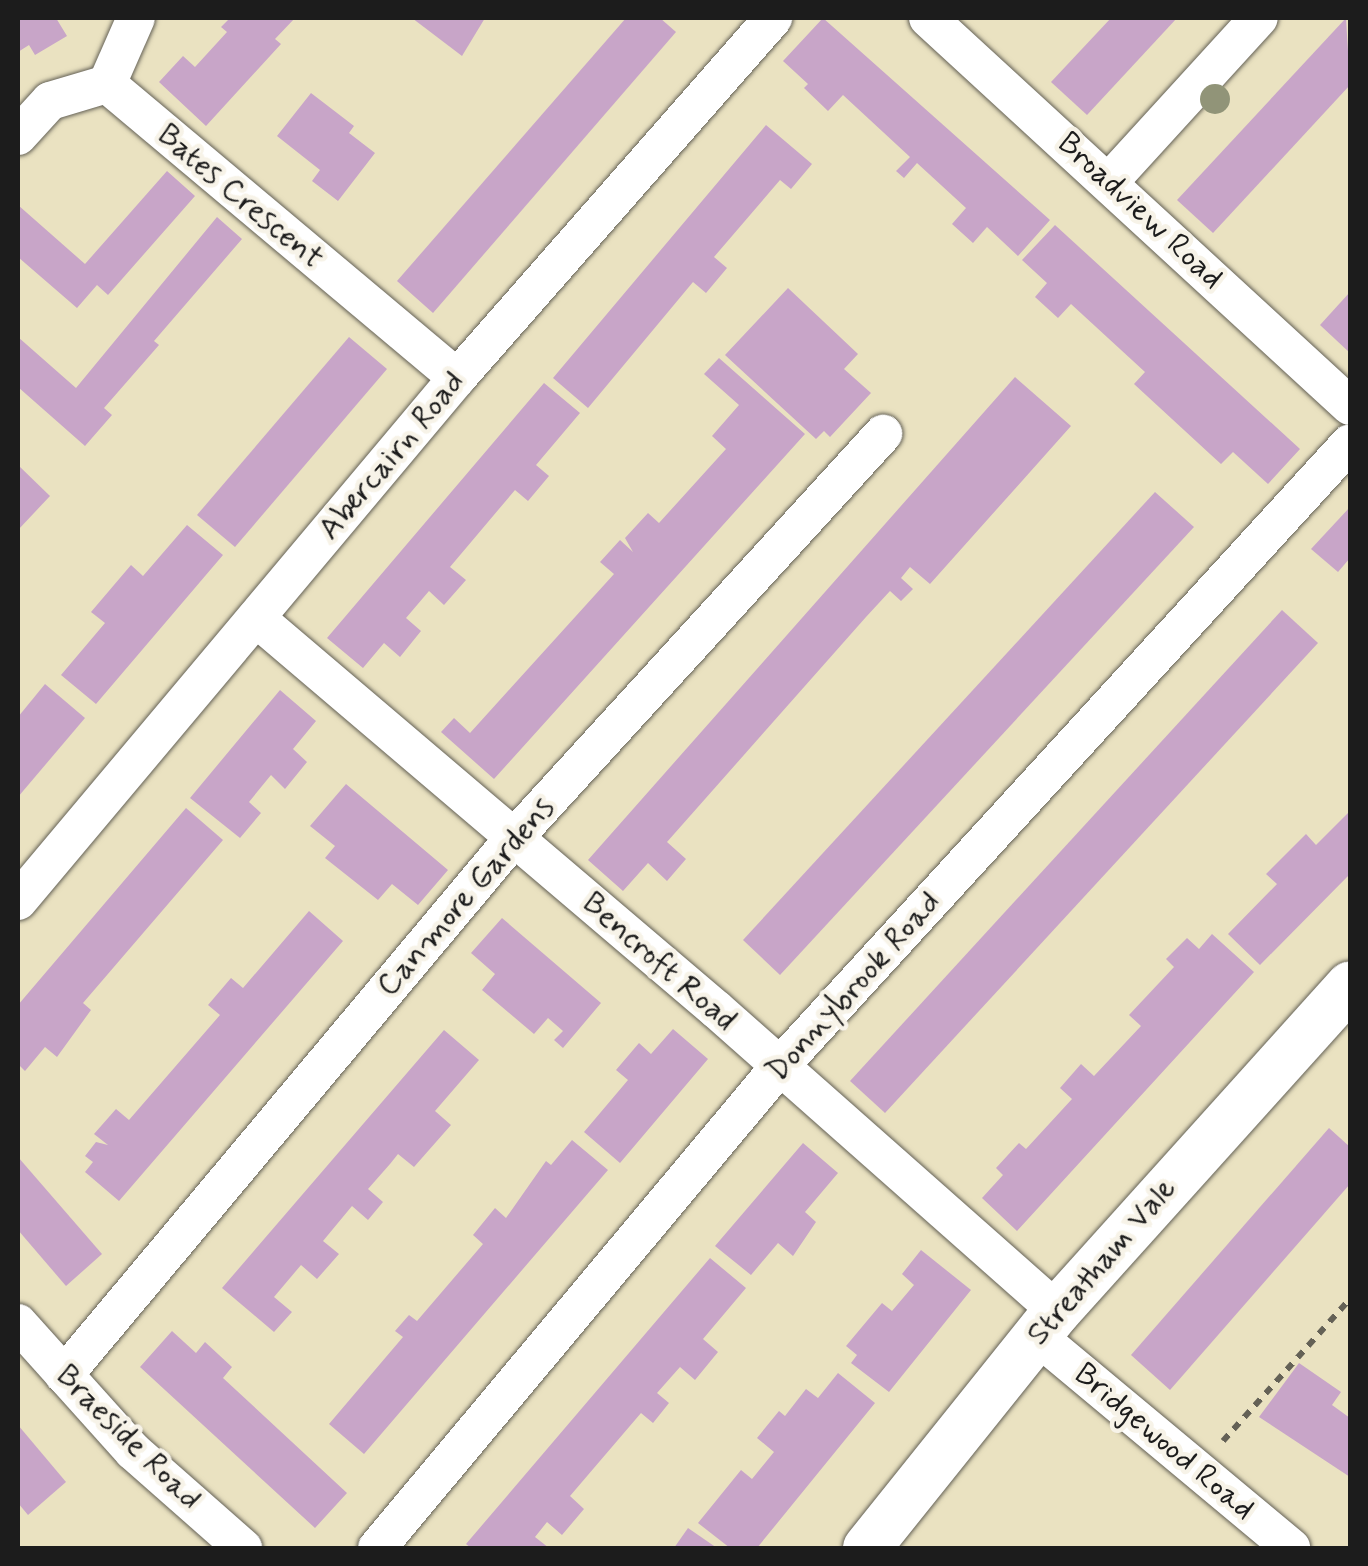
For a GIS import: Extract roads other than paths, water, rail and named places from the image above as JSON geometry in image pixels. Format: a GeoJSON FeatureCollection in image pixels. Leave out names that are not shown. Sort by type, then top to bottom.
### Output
{"type":"FeatureCollection","features":[{"type":"Feature","properties":{"kind":"main road","name":"Streatham Vale"},"geometry":{"type":"LineString","coordinates":[[867,1548],[1047,1324],[1350,986]]}},
{"type":"Feature","properties":{"kind":"street"},"geometry":{"type":"LineString","coordinates":[[18,136],[50,102],[107,84],[136,18]]}},
{"type":"Feature","properties":{"kind":"street","name":"Abercairn Road"},"geometry":{"type":"LineString","coordinates":[[18,901],[457,378],[773,18]]}},
{"type":"Feature","properties":{"kind":"street","name":"Broadview Road"},"geometry":{"type":"LineString","coordinates":[[928,18],[1350,406]]}},
{"type":"Feature","properties":{"kind":"street"},"geometry":{"type":"LineString","coordinates":[[1109,182],[1259,18]]}},
{"type":"Feature","properties":{"kind":"street","name":"Bates Crescent"},"geometry":{"type":"LineString","coordinates":[[107,84],[457,378]]}},
{"type":"Feature","properties":{"kind":"street","name":"Canmore Gardens"},"geometry":{"type":"LineString","coordinates":[[64,1374],[512,839],[883,434]]}},
{"type":"Feature","properties":{"kind":"street","name":"Donnybrook Road"},"geometry":{"type":"LineString","coordinates":[[376,1548],[780,1066],[1350,442]]}},
{"type":"Feature","properties":{"kind":"street","name":"Bencroft Road"},"geometry":{"type":"LineString","coordinates":[[256,618],[780,1066],[1047,1324]]}},
{"type":"Feature","properties":{"kind":"street","name":"Braeside Road"},"geometry":{"type":"LineString","coordinates":[[18,1323],[134,1451],[242,1548]]}},
{"type":"Feature","properties":{"kind":"street","name":"Bridgewood Road"},"geometry":{"type":"LineString","coordinates":[[1047,1324],[1291,1548]]}}]}
